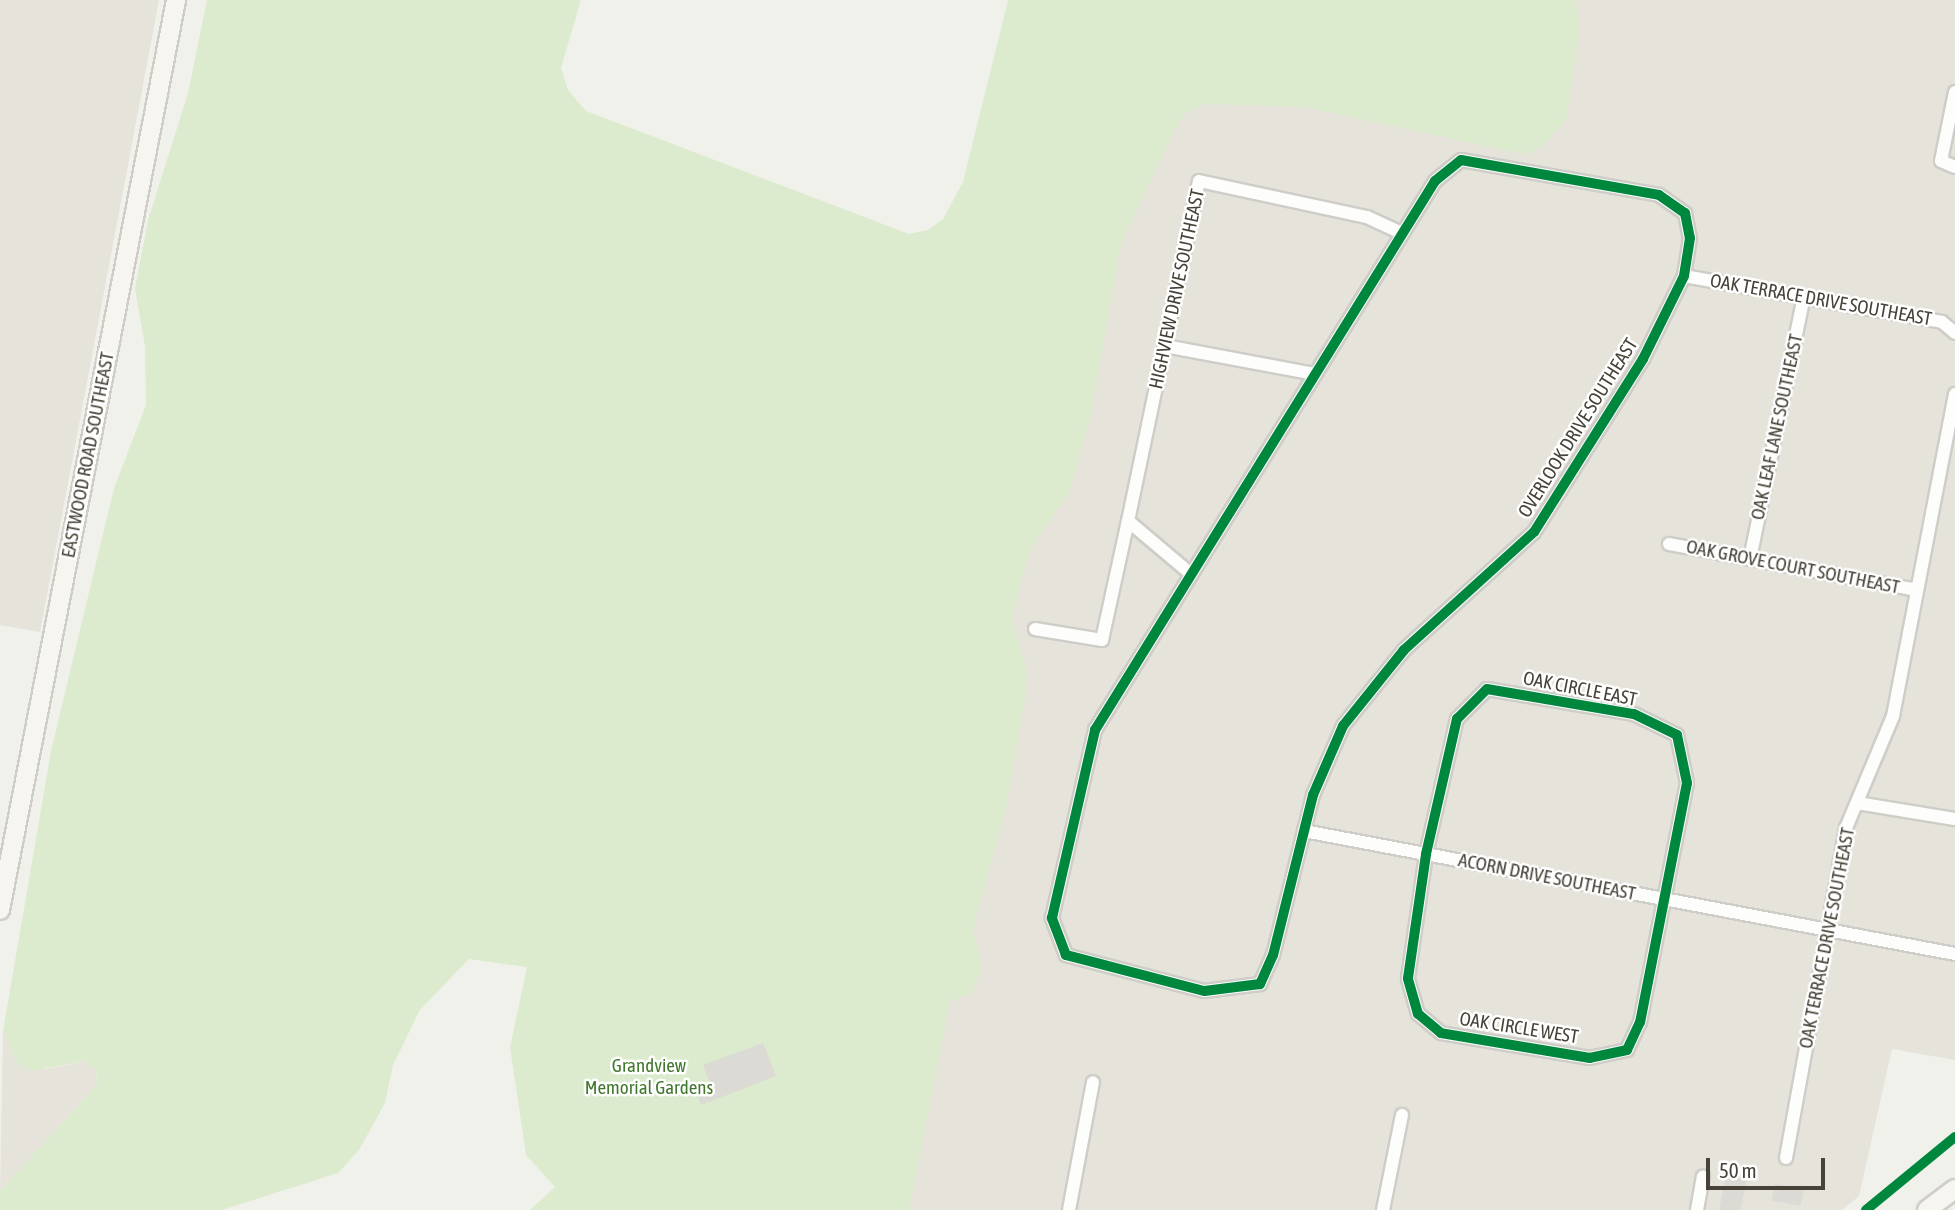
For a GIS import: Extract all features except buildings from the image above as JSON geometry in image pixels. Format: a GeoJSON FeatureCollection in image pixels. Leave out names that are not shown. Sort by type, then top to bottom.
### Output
{"type":"FeatureCollection","features":[{"type":"Feature","properties":{"kind":"street","name":"EASTWOOD ROAD SOUTHEAST"},"geometry":{"type":"LineString","coordinates":[[0,910],[176,0]]}},
{"type":"Feature","properties":{"kind":"street"},"geometry":{"type":"LineString","coordinates":[[1955,92],[1941,161],[1955,167]]}},
{"type":"Feature","properties":{"kind":"street","name":"OVERLOOK DRIVE SOUTHEAST"},"geometry":{"type":"LineString","coordinates":[[1461,160],[1659,195],[1685,213],[1690,238],[1684,276],[1643,359],[1534,532],[1404,650],[1343,726],[1304,831],[1273,955],[1260,984],[1204,991],[1066,955],[1052,918],[1095,730],[1402,233],[1435,181],[1461,160]]}},
{"type":"Feature","properties":{"kind":"street","name":"HIGHVIEW DRIVE SOUTHEAST"},"geometry":{"type":"LineString","coordinates":[[1035,629],[1102,640],[1199,181],[1367,217],[1402,233]]}},
{"type":"Feature","properties":{"kind":"street","name":"OAK TERRACE DRIVE SOUTHEAST"},"geometry":{"type":"LineString","coordinates":[[1684,276],[1942,322],[1955,333]]}},
{"type":"Feature","properties":{"kind":"street","name":"OAK LEAF LANE SOUTHEAST"},"geometry":{"type":"LineString","coordinates":[[1749,559],[1804,296]]}},
{"type":"Feature","properties":{"kind":"street"},"geometry":{"type":"LineString","coordinates":[[1165,345],[1315,374]]}},
{"type":"Feature","properties":{"kind":"street","name":"OAK TERRACE DRIVE SOUTHEAST"},"geometry":{"type":"LineString","coordinates":[[1786,1158],[1846,828],[1893,716],[1955,394]]}},
{"type":"Feature","properties":{"kind":"street"},"geometry":{"type":"LineString","coordinates":[[1128,521],[1191,573]]}},
{"type":"Feature","properties":{"kind":"street","name":"OAK GROVE COURT SOUTHEAST"},"geometry":{"type":"LineString","coordinates":[[1668,544],[1917,590]]}},
{"type":"Feature","properties":{"kind":"street","name":"OAK CIRCLE EAST"},"geometry":{"type":"LineString","coordinates":[[1426,854],[1457,719],[1488,689],[1634,714],[1677,735],[1687,783],[1661,899]]}},
{"type":"Feature","properties":{"kind":"street"},"geometry":{"type":"LineString","coordinates":[[1857,803],[1955,819]]}},
{"type":"Feature","properties":{"kind":"street","name":"ACORN DRIVE SOUTHEAST"},"geometry":{"type":"LineString","coordinates":[[1304,831],[1955,954]]}},
{"type":"Feature","properties":{"kind":"street","name":"OAK CIRCLE WEST"},"geometry":{"type":"LineString","coordinates":[[1426,854],[1408,978],[1418,1014],[1441,1033],[1590,1058],[1627,1049],[1640,1022],[1661,899]]}},
{"type":"Feature","properties":{"kind":"street"},"geometry":{"type":"LineString","coordinates":[[1069,1210],[1093,1082]]}},
{"type":"Feature","properties":{"kind":"street"},"geometry":{"type":"LineString","coordinates":[[1383,1210],[1402,1115]]}},
{"type":"Feature","properties":{"kind":"street"},"geometry":{"type":"LineString","coordinates":[[1697,1210],[1703,1177]]}},
{"type":"Feature","properties":{"kind":"street"},"geometry":{"type":"LineString","coordinates":[[1927,1210],[1955,1189]]}},
{"type":"Feature","properties":{"kind":"shaded area"},"geometry":{"type":"Polygon","coordinates":[[[0,0],[159,0],[40,632],[0,625],[0,0]]]}},
{"type":"Feature","properties":{"kind":"shaded area"},"geometry":{"type":"Polygon","coordinates":[[[1483,0],[1955,0],[1955,1060],[1892,1049],[1859,1196],[1842,1210],[909,1210],[950,999],[998,630],[1153,76],[1483,0]]]}},
{"type":"Feature","properties":{"kind":"shaded area"},"geometry":{"type":"Polygon","coordinates":[[[3,1031],[19,1065],[47,1069],[85,1061],[96,1069],[97,1085],[0,1191],[3,1031]]]}},
{"type":"Feature","properties":{"kind":"green space","name":"Grandview Memorial Gardens"},"geometry":{"type":"Polygon","coordinates":[[[207,0],[581,0],[561,68],[568,90],[586,111],[909,234],[928,230],[943,219],[963,182],[1008,0],[1576,0],[1579,33],[1566,120],[1542,147],[1523,154],[1305,107],[1205,104],[1185,113],[1177,125],[1121,243],[1090,418],[1069,492],[1031,547],[1016,601],[1012,619],[1027,671],[1025,698],[1005,812],[973,929],[982,966],[972,993],[950,1001],[909,1210],[530,1210],[555,1187],[526,1155],[510,1047],[527,967],[469,959],[420,1010],[393,1065],[385,1103],[359,1150],[338,1173],[222,1210],[0,1210],[0,1191],[97,1085],[96,1069],[85,1061],[32,1071],[19,1065],[3,1031],[51,751],[114,488],[146,405],[145,346],[135,289],[148,220],[188,93],[207,0]]]}},
{"type":"Feature","properties":{"kind":"cycle path"},"geometry":{"type":"LineString","coordinates":[[1461,160],[1659,195],[1685,213],[1690,238],[1684,276],[1643,359],[1534,532],[1404,650],[1343,726],[1313,795],[1273,955],[1260,984],[1204,991],[1066,955],[1052,918],[1095,730],[1435,181],[1461,160]]}},
{"type":"Feature","properties":{"kind":"cycle path"},"geometry":{"type":"LineString","coordinates":[[1487,689],[1634,714],[1677,735],[1687,783],[1640,1022],[1627,1050],[1590,1058],[1441,1033],[1418,1014],[1408,978],[1426,854],[1457,719],[1487,689]]}},
{"type":"Feature","properties":{"kind":"cycle path"},"geometry":{"type":"LineString","coordinates":[[1866,1210],[1955,1137]]}}]}
